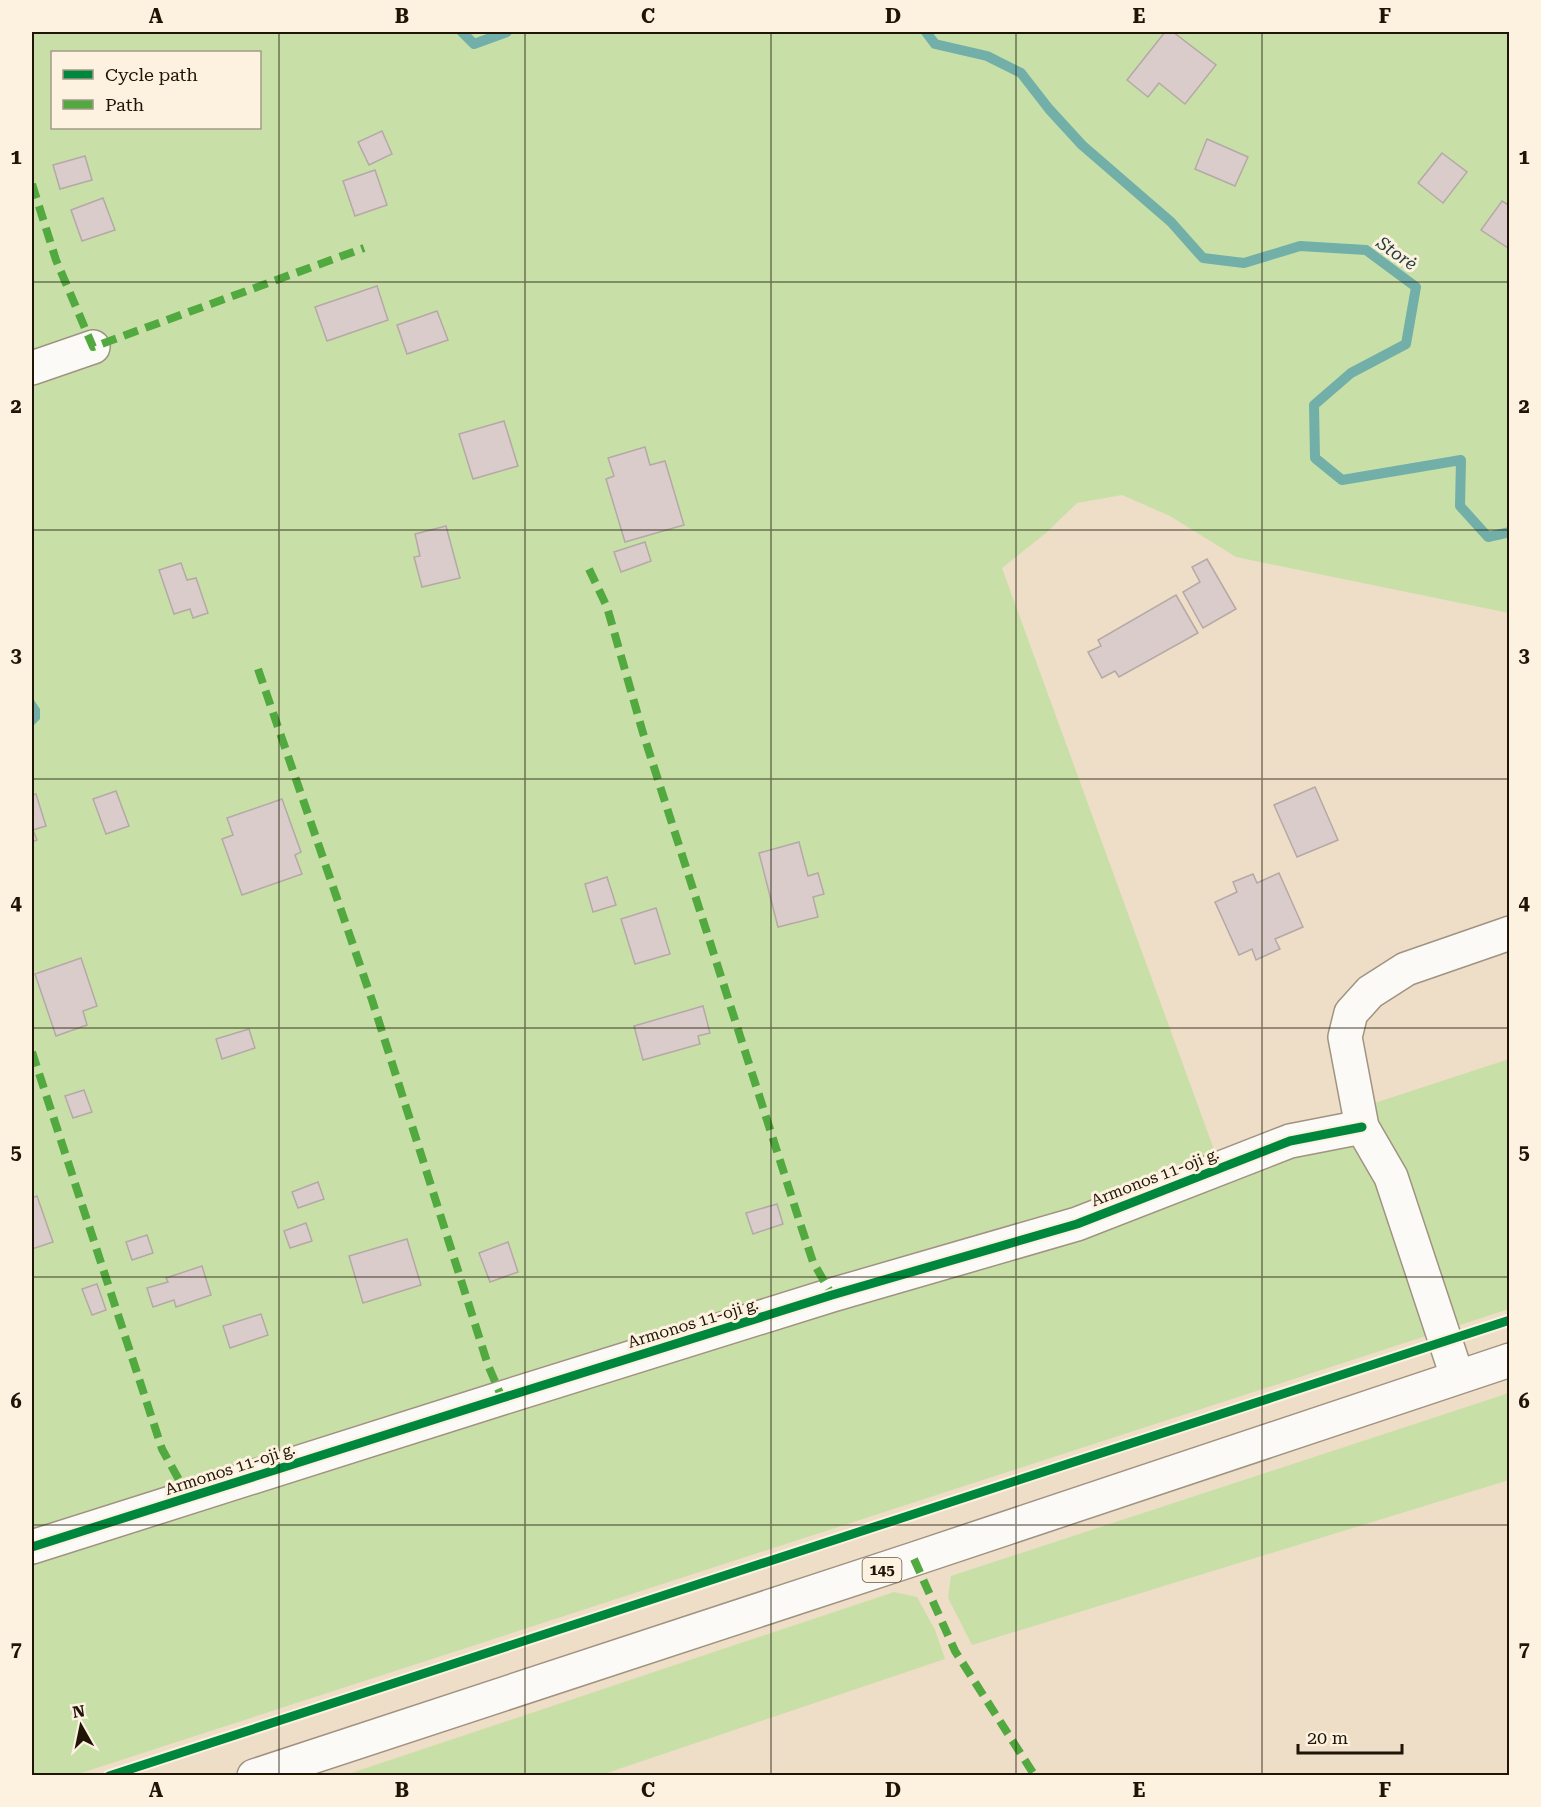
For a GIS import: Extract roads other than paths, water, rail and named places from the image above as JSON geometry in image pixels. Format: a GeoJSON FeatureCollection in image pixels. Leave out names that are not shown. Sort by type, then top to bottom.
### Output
{"type":"FeatureCollection","features":[{"type":"Feature","properties":{"kind":"street"},"geometry":{"type":"LineString","coordinates":[[32,368],[93,347]]}},
{"type":"Feature","properties":{"kind":"street"},"geometry":{"type":"LineString","coordinates":[[1457,1376],[1391,1177],[1362,1127],[1345,1036],[1352,1014],[1370,992],[1406,969],[1509,933]]}},
{"type":"Feature","properties":{"kind":"street","name":"Armonos 11-oji g."},"geometry":{"type":"LineString","coordinates":[[32,1547],[513,1394],[1077,1224],[1290,1141],[1362,1127]]}},
{"type":"Feature","properties":{"kind":"street","name":"145"},"geometry":{"type":"LineString","coordinates":[[254,1776],[1509,1360]]}},
{"type":"Feature","properties":{"kind":"water"},"geometry":{"type":"Polygon","coordinates":[[[32,697],[40,709],[40,719],[32,727],[32,697]]]}},
{"type":"Feature","properties":{"kind":"waterway","name":"Storė"},"geometry":{"type":"LineString","coordinates":[[462,32],[474,44],[507,32]]}},
{"type":"Feature","properties":{"kind":"waterway","name":"Storė"},"geometry":{"type":"LineString","coordinates":[[926,32],[935,44],[987,56],[1021,73],[1049,109],[1082,145],[1171,222],[1203,258],[1244,263],[1300,246],[1366,250],[1416,287],[1406,344],[1351,373],[1314,405],[1315,458],[1342,480],[1461,460],[1460,506],[1488,537],[1510,532]]}}]}
